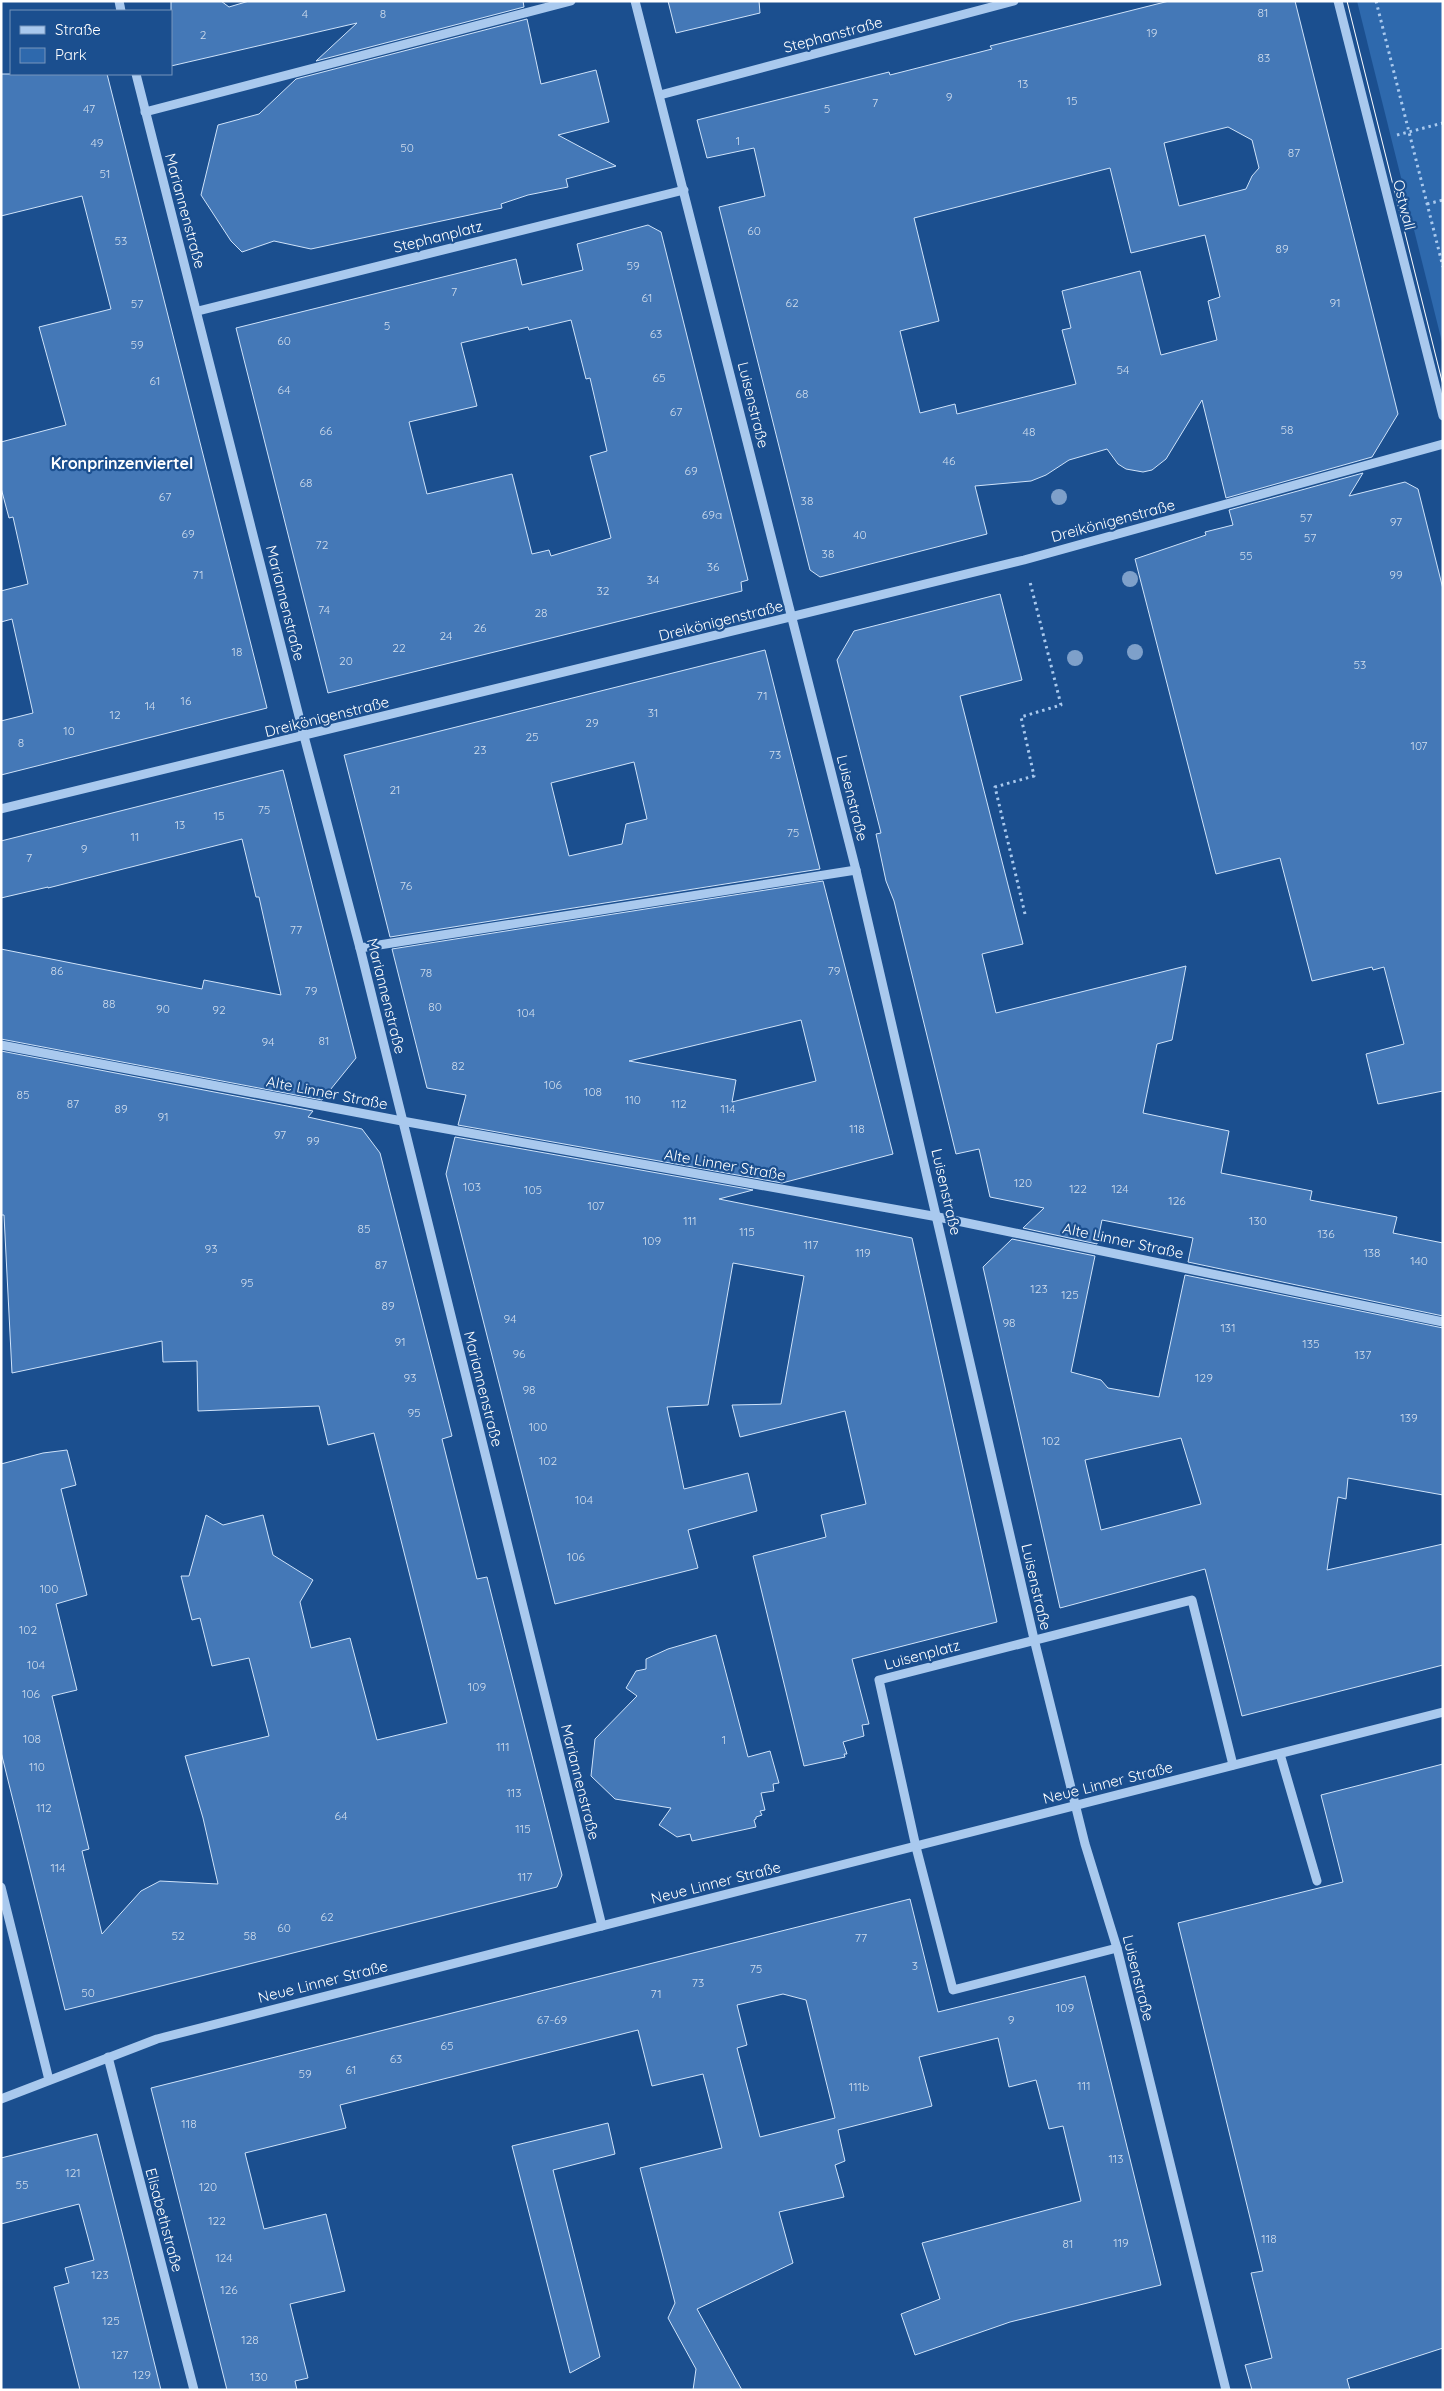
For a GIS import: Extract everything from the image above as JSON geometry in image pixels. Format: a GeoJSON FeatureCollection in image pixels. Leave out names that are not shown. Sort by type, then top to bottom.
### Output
{"type":"FeatureCollection","features":[{"type":"Feature","properties":{"kind":"street"},"geometry":{"type":"LineString","coordinates":[[145,112],[571,1]]}},
{"type":"Feature","properties":{"kind":"street","name":"Luisenstraße"},"geometry":{"type":"LineString","coordinates":[[635,1],[856,870],[938,1217],[1034,1639],[1075,1805],[1117,1948],[1226,2390]]}},
{"type":"Feature","properties":{"kind":"street","name":"Stephanstraße"},"geometry":{"type":"LineString","coordinates":[[660,95],[1014,1]]}},
{"type":"Feature","properties":{"kind":"street","name":"Ostwall"},"geometry":{"type":"LineString","coordinates":[[1338,1],[1443,416]]}},
{"type":"Feature","properties":{"kind":"street","name":"Mariannenstraße"},"geometry":{"type":"LineString","coordinates":[[136,75],[198,311],[304,736],[360,948],[602,1926]]}},
{"type":"Feature","properties":{"kind":"street","name":"Stephanplatz"},"geometry":{"type":"LineString","coordinates":[[198,311],[684,190]]}},
{"type":"Feature","properties":{"kind":"street","name":"Dreikönigenstraße"},"geometry":{"type":"LineString","coordinates":[[1,809],[1024,560],[1443,444]]}},
{"type":"Feature","properties":{"kind":"street"},"geometry":{"type":"LineString","coordinates":[[360,948],[856,870]]}},
{"type":"Feature","properties":{"kind":"street","name":"Alte Linner Straße"},"geometry":{"type":"LineString","coordinates":[[1,1045],[402,1121],[938,1217],[1443,1322]]}},
{"type":"Feature","properties":{"kind":"street","name":"Luisenplatz"},"geometry":{"type":"LineString","coordinates":[[1117,1948],[953,1990],[916,1847],[879,1680],[1192,1600],[1233,1765]]}},
{"type":"Feature","properties":{"kind":"street","name":"Neue Linner Straße"},"geometry":{"type":"LineString","coordinates":[[1,2099],[157,2039],[1443,1712]]}},
{"type":"Feature","properties":{"kind":"street"},"geometry":{"type":"LineString","coordinates":[[1280,1754],[1317,1881]]}},
{"type":"Feature","properties":{"kind":"street"},"geometry":{"type":"LineString","coordinates":[[1,1887],[49,2080]]}},
{"type":"Feature","properties":{"kind":"street","name":"Elisabethstraße"},"geometry":{"type":"LineString","coordinates":[[108,2057],[194,2390]]}},
{"type":"Feature","properties":{"kind":"path"},"geometry":{"type":"LineString","coordinates":[[1376,1],[1443,267]]}},
{"type":"Feature","properties":{"kind":"path"},"geometry":{"type":"LineString","coordinates":[[1373,141],[1443,123]]}},
{"type":"Feature","properties":{"kind":"path"},"geometry":{"type":"LineString","coordinates":[[1427,204],[1443,200]]}},
{"type":"Feature","properties":{"kind":"path"},"geometry":{"type":"LineString","coordinates":[[1024,560],[1061,705],[1021,717],[1034,776],[995,787],[1025,914]]}},
{"type":"Feature","properties":{"kind":"green space"},"geometry":{"type":"Polygon","coordinates":[[[1357,1],[1443,1],[1443,346],[1357,1]]]}},
{"type":"Feature","properties":{"kind":"building"},"geometry":{"type":"Polygon","coordinates":[[[171,1],[221,1],[229,7],[249,1],[523,1],[524,7],[316,61],[357,23],[172,66],[171,1]]]}},
{"type":"Feature","properties":{"kind":"building"},"geometry":{"type":"Polygon","coordinates":[[[668,1],[759,1],[760,13],[676,33],[668,1]]]}},
{"type":"Feature","properties":{"kind":"building"},"geometry":{"type":"Polygon","coordinates":[[[1169,1],[1295,1],[1398,414],[1372,457],[1226,498],[1202,400],[1166,459],[1152,470],[1143,472],[1126,469],[1118,464],[1107,449],[1069,460],[1046,475],[1031,481],[975,486],[987,534],[820,577],[810,570],[719,207],[765,196],[754,148],[707,158],[697,120],[889,72],[890,75],[992,49],[990,46],[1169,1]],[[1228,127],[1164,143],[1179,206],[1246,189],[1252,176],[1259,168],[1252,140],[1228,127]],[[1110,168],[914,218],[939,321],[900,331],[920,413],[955,404],[957,414],[1076,384],[1062,330],[1071,328],[1062,291],[1140,271],[1161,355],[1217,340],[1208,301],[1220,297],[1205,235],[1131,253],[1110,168]]]}},
{"type":"Feature","properties":{"kind":"building"},"geometry":{"type":"Polygon","coordinates":[[[527,19],[541,84],[596,70],[609,122],[558,135],[616,166],[566,179],[568,187],[528,195],[501,204],[502,208],[311,249],[274,241],[242,252],[231,241],[201,195],[218,125],[259,114],[296,79],[527,19]]]}},
{"type":"Feature","properties":{"kind":"building"},"geometry":{"type":"Polygon","coordinates":[[[1,74],[107,75],[267,708],[1,775],[1,721],[33,713],[12,619],[1,622],[1,591],[28,584],[13,517],[9,518],[1,488],[1,442],[66,425],[39,327],[111,309],[82,196],[1,216],[1,74]]]}},
{"type":"Feature","properties":{"kind":"building"},"geometry":{"type":"Polygon","coordinates":[[[648,225],[661,232],[748,580],[741,582],[742,591],[328,693],[236,328],[516,259],[522,285],[583,270],[577,244],[648,225]],[[571,320],[529,330],[528,327],[461,343],[477,406],[409,422],[427,494],[512,474],[532,554],[549,550],[551,556],[611,538],[590,456],[607,451],[590,378],[586,379],[571,320]]]}},
{"type":"Feature","properties":{"kind":"building"},"geometry":{"type":"Polygon","coordinates":[[[1363,473],[1349,496],[1405,482],[1418,489],[1443,589],[1443,1091],[1378,1104],[1366,1054],[1404,1044],[1384,967],[1373,970],[1372,967],[1312,981],[1280,858],[1216,874],[1135,559],[1206,535],[1205,532],[1233,525],[1229,510],[1363,473]]]}},
{"type":"Feature","properties":{"kind":"building"},"geometry":{"type":"Polygon","coordinates":[[[1000,594],[1022,680],[960,696],[1023,944],[982,954],[996,1013],[1186,966],[1172,1040],[1157,1044],[1143,1113],[1229,1131],[1221,1173],[1312,1191],[1310,1200],[1397,1217],[1393,1233],[1443,1243],[1443,1316],[1188,1262],[1193,1238],[1102,1220],[1097,1244],[1023,1228],[1044,1208],[990,1197],[979,1149],[956,1154],[894,901],[886,881],[876,834],[881,833],[837,660],[854,631],[1000,594]]]}},
{"type":"Feature","properties":{"kind":"building"},"geometry":{"type":"Polygon","coordinates":[[[765,650],[820,869],[390,937],[344,755],[765,650]],[[634,762],[551,783],[569,856],[622,844],[626,824],[647,819],[634,762]]]}},
{"type":"Feature","properties":{"kind":"building"},"geometry":{"type":"Polygon","coordinates":[[[283,770],[356,1058],[322,1100],[1,1039],[1,949],[202,989],[204,980],[281,995],[259,897],[256,897],[242,839],[1,898],[1,841],[283,770]]]}},
{"type":"Feature","properties":{"kind":"building"},"geometry":{"type":"Polygon","coordinates":[[[823,881],[893,1154],[782,1183],[458,1125],[466,1095],[427,1088],[392,949],[823,881]],[[801,1020],[629,1061],[736,1080],[732,1102],[816,1081],[801,1020]]]}},
{"type":"Feature","properties":{"kind":"building"},"geometry":{"type":"Polygon","coordinates":[[[1,1051],[313,1111],[308,1117],[362,1129],[380,1153],[452,1436],[442,1439],[477,1579],[487,1577],[562,1875],[557,1887],[65,2010],[1,1752],[1,1464],[43,1453],[67,1450],[76,1485],[61,1489],[87,1595],[56,1604],[77,1690],[52,1696],[89,1849],[82,1851],[102,1934],[141,1891],[160,1881],[218,1884],[203,1818],[185,1756],[269,1736],[249,1658],[212,1666],[200,1618],[192,1620],[181,1576],[189,1576],[206,1515],[223,1525],[263,1515],[273,1555],[313,1580],[300,1602],[311,1648],[350,1638],[377,1740],[447,1723],[374,1433],[328,1445],[319,1406],[198,1411],[197,1361],[163,1362],[162,1341],[12,1373],[4,1215],[1,1215],[1,1051]]]}},
{"type":"Feature","properties":{"kind":"building"},"geometry":{"type":"Polygon","coordinates":[[[455,1137],[753,1190],[719,1199],[912,1238],[997,1622],[852,1659],[869,1724],[862,1725],[864,1736],[843,1742],[847,1754],[844,1754],[845,1757],[804,1766],[753,1556],[826,1537],[821,1515],[866,1504],[845,1411],[740,1437],[732,1405],[781,1404],[804,1276],[733,1263],[708,1405],[667,1407],[684,1489],[748,1473],[757,1511],[688,1530],[698,1568],[555,1604],[446,1174],[455,1137]]]}},
{"type":"Feature","properties":{"kind":"building"},"geometry":{"type":"Polygon","coordinates":[[[1012,1239],[1095,1256],[1071,1372],[1101,1380],[1108,1388],[1159,1397],[1185,1275],[1443,1328],[1443,1495],[1348,1478],[1346,1499],[1338,1497],[1327,1570],[1443,1544],[1443,1665],[1242,1716],[1205,1569],[1060,1608],[983,1267],[1012,1239]],[[1181,1438],[1085,1460],[1101,1530],[1201,1504],[1181,1438]]]}},
{"type":"Feature","properties":{"kind":"building"},"geometry":{"type":"Polygon","coordinates":[[[716,1635],[748,1757],[770,1751],[779,1783],[773,1784],[774,1791],[761,1793],[765,1810],[760,1811],[762,1815],[754,1820],[756,1827],[692,1841],[690,1834],[677,1837],[659,1825],[671,1808],[615,1799],[591,1776],[595,1739],[637,1696],[626,1688],[636,1671],[646,1669],[646,1659],[668,1649],[716,1635]]]}},
{"type":"Feature","properties":{"kind":"building"},"geometry":{"type":"Polygon","coordinates":[[[1443,1764],[1443,2348],[1347,2379],[1350,2390],[1252,2390],[1245,2365],[1272,2358],[1251,2273],[1263,2271],[1178,1923],[1343,1882],[1321,1795],[1443,1764]]]}},
{"type":"Feature","properties":{"kind":"building"},"geometry":{"type":"Polygon","coordinates":[[[910,1899],[938,2012],[1085,1976],[1161,2285],[1010,2322],[915,2355],[901,2314],[940,2299],[922,2243],[1081,2201],[1063,2126],[1049,2129],[1036,2080],[1009,2087],[998,2038],[919,2057],[932,2106],[838,2130],[845,2161],[835,2165],[844,2197],[779,2212],[793,2263],[697,2309],[742,2390],[693,2390],[696,2369],[668,2318],[675,2303],[640,2168],[722,2148],[703,2074],[652,2086],[638,2030],[340,2105],[346,2128],[245,2153],[264,2229],[326,2214],[345,2291],[290,2304],[308,2378],[295,2381],[297,2390],[227,2390],[151,2088],[910,1899]],[[783,1994],[737,2005],[747,2045],[737,2048],[760,2137],[835,2118],[806,2000],[783,1994]]]}},
{"type":"Feature","properties":{"kind":"building"},"geometry":{"type":"Polygon","coordinates":[[[608,2123],[615,2154],[553,2170],[600,2357],[570,2373],[512,2146],[608,2123]]]}},
{"type":"Feature","properties":{"kind":"building"},"geometry":{"type":"Polygon","coordinates":[[[97,2134],[161,2390],[80,2390],[54,2287],[69,2283],[65,2268],[94,2260],[79,2204],[1,2224],[1,2158],[97,2134]]]}},
{"type":"Feature","properties":{"kind":"tram line"},"geometry":{"type":"LineString","coordinates":[[1347,1],[1443,385]]}},
{"type":"Feature","properties":{"kind":"district","name":"Kronprinzenviertel"},"geometry":{"type":"Point","coordinates":[122,463]}}]}
